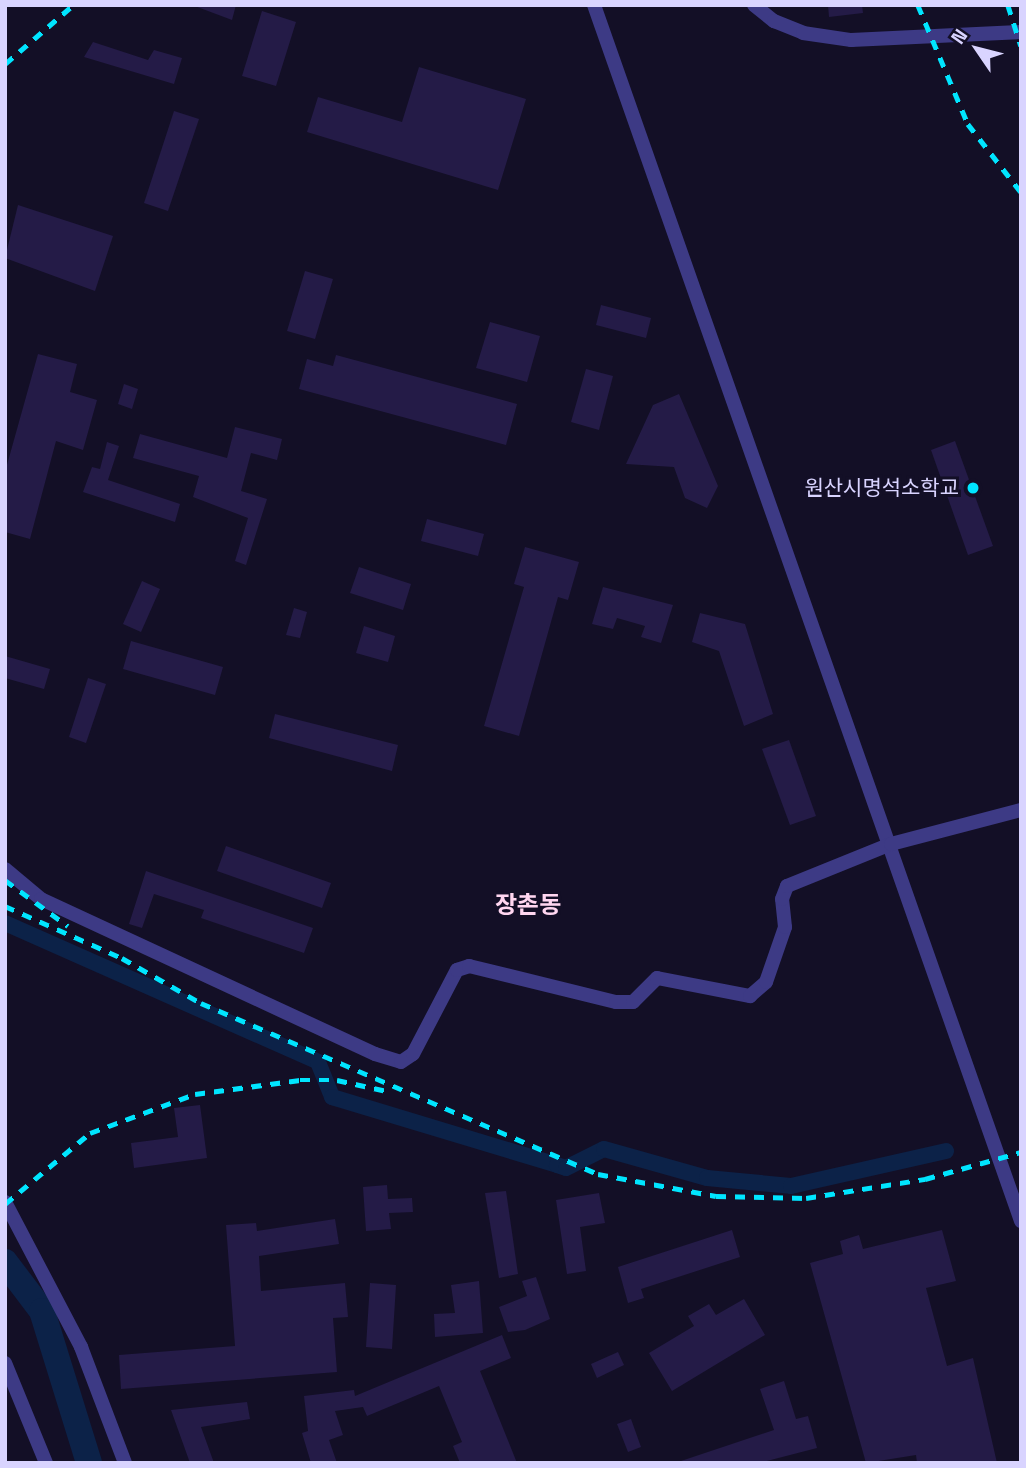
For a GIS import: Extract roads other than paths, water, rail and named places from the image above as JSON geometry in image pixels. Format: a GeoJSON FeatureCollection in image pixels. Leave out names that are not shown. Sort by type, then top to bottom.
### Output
{"type":"FeatureCollection","features":[{"type":"Feature","properties":{"kind":"street"},"geometry":{"type":"LineString","coordinates":[[594,5],[891,844],[1021,1221]]}},
{"type":"Feature","properties":{"kind":"street"},"geometry":{"type":"LineString","coordinates":[[754,5],[774,21],[803,33],[851,40],[1021,32]]}},
{"type":"Feature","properties":{"kind":"street"},"geometry":{"type":"LineString","coordinates":[[5,869],[41,899],[401,1062],[412,1054],[457,970],[469,965],[616,1002],[633,1002],[657,978],[750,996],[766,982],[785,927],[782,899],[786,886],[891,844],[1021,810]]}},
{"type":"Feature","properties":{"kind":"street"},"geometry":{"type":"LineString","coordinates":[[5,1202],[81,1347],[125,1463]]}},
{"type":"Feature","properties":{"kind":"street"},"geometry":{"type":"LineString","coordinates":[[5,1363],[46,1463]]}},
{"type":"Feature","properties":{"kind":"waterway"},"geometry":{"type":"LineString","coordinates":[[5,923],[318,1062],[332,1097],[566,1168],[604,1149],[707,1178],[791,1186],[946,1151]]}},
{"type":"Feature","properties":{"kind":"waterway"},"geometry":{"type":"LineString","coordinates":[[5,1262],[42,1311],[89,1463]]}},
{"type":"Feature","properties":{"kind":"railway"},"geometry":{"type":"LineString","coordinates":[[5,64],[73,5]]}},
{"type":"Feature","properties":{"kind":"railway"},"geometry":{"type":"LineString","coordinates":[[918,5],[968,124],[1021,192]]}},
{"type":"Feature","properties":{"kind":"railway"},"geometry":{"type":"LineString","coordinates":[[1008,5],[1021,46]]}},
{"type":"Feature","properties":{"kind":"railway"},"geometry":{"type":"LineString","coordinates":[[5,880],[68,926]]}},
{"type":"Feature","properties":{"kind":"railway"},"geometry":{"type":"LineString","coordinates":[[5,906],[122,958],[201,1003],[598,1174],[716,1196],[806,1198],[925,1179],[1021,1152]]}},
{"type":"Feature","properties":{"kind":"railway"},"geometry":{"type":"LineString","coordinates":[[5,1204],[90,1133],[195,1094],[300,1080],[337,1080],[387,1091]]}},
{"type":"Feature","properties":{"kind":"place","name":"원산시명석소학교"},"geometry":{"type":"Point","coordinates":[973,488]}},
{"type":"Feature","properties":{"kind":"district","name":"장촌동"},"geometry":{"type":"Point","coordinates":[528,905]}}]}
